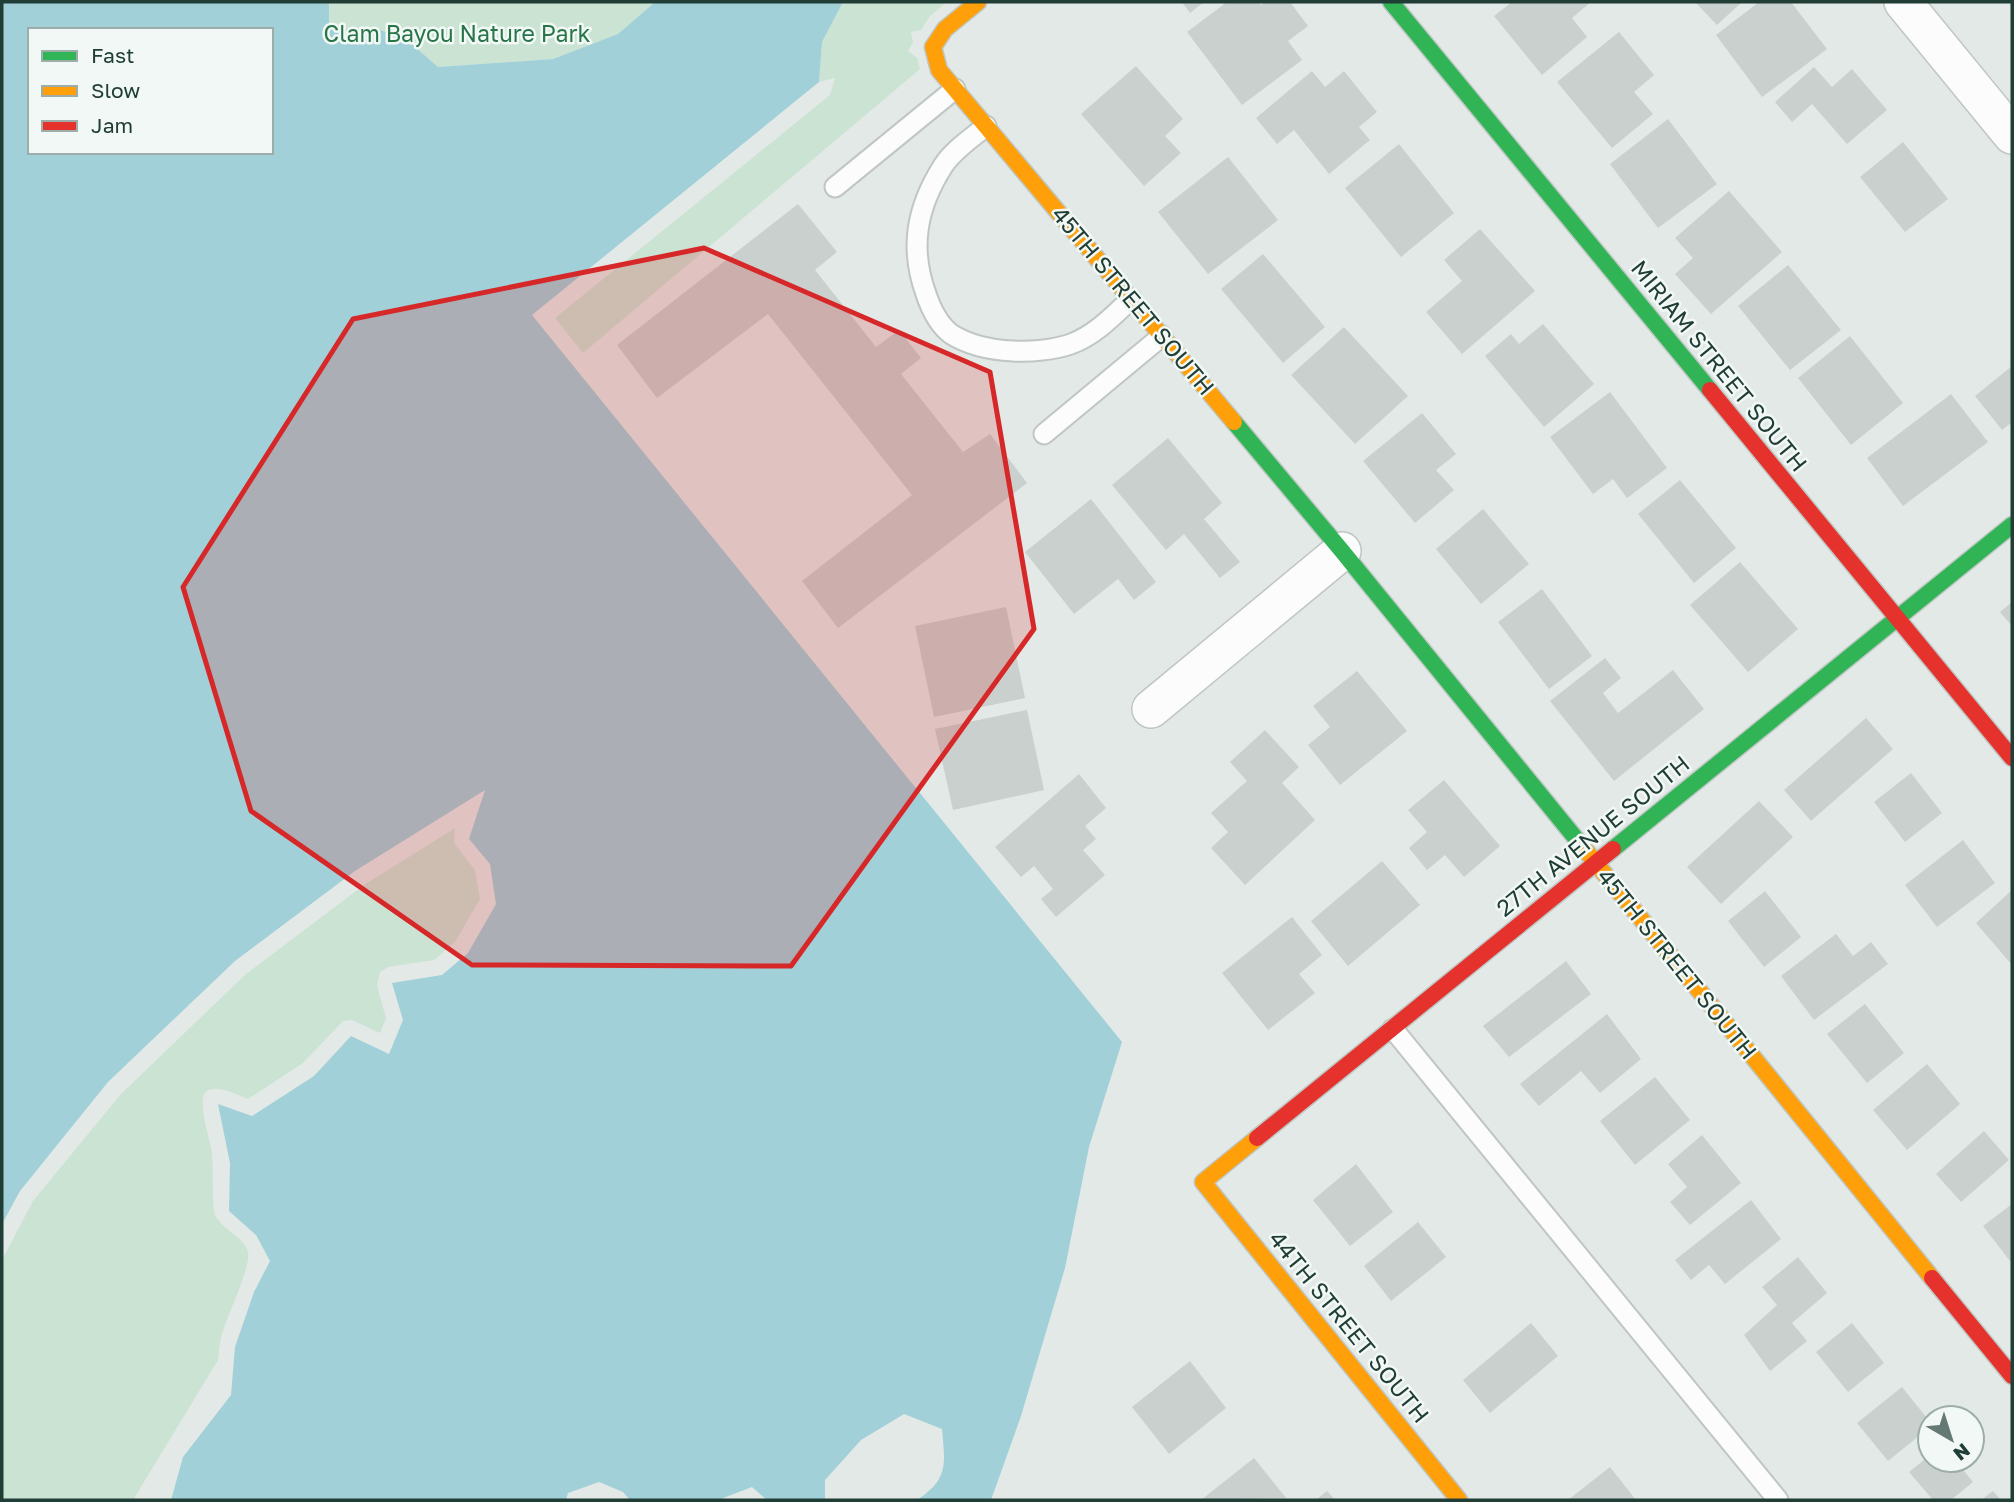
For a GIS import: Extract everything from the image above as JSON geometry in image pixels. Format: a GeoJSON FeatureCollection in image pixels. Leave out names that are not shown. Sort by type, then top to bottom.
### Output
{"type":"FeatureCollection","features":[{"type":"Feature","properties":{"kind":"street","name":"45TH STREET SOUTH"},"geometry":{"type":"LineString","coordinates":[[978,2],[945,29],[933,47],[939,70],[1342,551],[2012,1376]]}},
{"type":"Feature","properties":{"kind":"street","name":"MIRIAM STREET SOUTH"},"geometry":{"type":"LineString","coordinates":[[1391,2],[2012,758]]}},
{"type":"Feature","properties":{"kind":"street"},"geometry":{"type":"LineString","coordinates":[[1903,2],[2012,135]]}},
{"type":"Feature","properties":{"kind":"street","name":"27TH AVENUE SOUTH"},"geometry":{"type":"LineString","coordinates":[[1203,1182],[2012,525]]}},
{"type":"Feature","properties":{"kind":"street"},"geometry":{"type":"LineString","coordinates":[[1151,709],[1342,551]]}},
{"type":"Feature","properties":{"kind":"street","name":"44TH STREET SOUTH"},"geometry":{"type":"LineString","coordinates":[[1203,1182],[1459,1500]]}},
{"type":"Feature","properties":{"kind":"lane"},"geometry":{"type":"LineString","coordinates":[[835,187],[956,89]]}},
{"type":"Feature","properties":{"kind":"lane"},"geometry":{"type":"LineString","coordinates":[[986,126],[944,164],[920,217],[915,240],[918,263],[927,296],[939,322],[950,333],[969,344],[994,350],[1023,351],[1069,345],[1108,321],[1131,299]]}},
{"type":"Feature","properties":{"kind":"lane"},"geometry":{"type":"LineString","coordinates":[[1044,434],[1163,336]]}},
{"type":"Feature","properties":{"kind":"lane"},"geometry":{"type":"LineString","coordinates":[[1393,1029],[1778,1500]]}},
{"type":"Feature","properties":{"kind":"highlighted area"},"geometry":{"type":"Polygon","coordinates":[[[704,248],[990,372],[1034,629],[791,966],[472,965],[251,811],[183,587],[353,319],[704,248]]]}},
{"type":"Feature","properties":{"kind":"green space","name":"Clam Bayou Nature Park"},"geometry":{"type":"Polygon","coordinates":[[[329,2],[655,2],[618,34],[553,59],[438,67],[406,39],[380,30],[362,33],[329,24],[329,2]]]}},
{"type":"Feature","properties":{"kind":"green space"},"geometry":{"type":"Polygon","coordinates":[[[843,2],[947,2],[930,16],[921,30],[911,32],[913,42],[908,51],[917,58],[920,69],[583,353],[555,318],[830,95],[835,78],[819,82],[822,42],[843,2]]]}},
{"type":"Feature","properties":{"kind":"green space"},"geometry":{"type":"Polygon","coordinates":[[[455,828],[454,843],[475,870],[480,899],[455,942],[434,960],[388,967],[380,972],[377,986],[386,1018],[380,1033],[352,1020],[343,1021],[303,1063],[248,1099],[216,1089],[207,1091],[204,1095],[203,1109],[212,1155],[214,1211],[219,1222],[246,1247],[248,1259],[223,1330],[218,1360],[133,1500],[2,1500],[2,1260],[33,1201],[121,1094],[246,974],[364,885],[455,828]]]}},
{"type":"Feature","properties":{"kind":"water"},"geometry":{"type":"Polygon","coordinates":[[[2,2],[329,2],[329,24],[362,33],[380,30],[406,39],[438,67],[553,59],[618,34],[655,2],[843,2],[822,42],[819,82],[532,315],[1122,1042],[1089,1147],[1065,1268],[1021,1416],[991,1500],[917,1500],[935,1485],[943,1470],[942,1429],[904,1414],[861,1440],[825,1480],[825,1500],[767,1500],[752,1487],[722,1500],[630,1500],[623,1492],[599,1482],[568,1493],[566,1500],[171,1500],[183,1457],[231,1395],[235,1347],[254,1292],[270,1261],[256,1235],[229,1211],[230,1163],[218,1104],[252,1116],[314,1076],[351,1036],[389,1054],[403,1020],[392,983],[442,975],[468,953],[496,904],[490,864],[469,839],[485,790],[355,871],[235,961],[108,1082],[20,1191],[2,1224],[2,2]]]}},
{"type":"Feature","properties":{"kind":"building"},"geometry":{"type":"Polygon","coordinates":[[[1182,2],[1204,2],[1190,13],[1182,2]]]}},
{"type":"Feature","properties":{"kind":"building"},"geometry":{"type":"Polygon","coordinates":[[[1227,2],[1258,2],[1261,5],[1265,2],[1290,2],[1308,26],[1288,41],[1302,60],[1242,105],[1187,32],[1227,2]]]}},
{"type":"Feature","properties":{"kind":"building"},"geometry":{"type":"Polygon","coordinates":[[[1512,2],[1591,2],[1572,18],[1587,37],[1542,75],[1494,16],[1512,2]]]}},
{"type":"Feature","properties":{"kind":"building"},"geometry":{"type":"Polygon","coordinates":[[[1695,2],[1742,2],[1717,25],[1695,2]]]}},
{"type":"Feature","properties":{"kind":"building"},"geometry":{"type":"Polygon","coordinates":[[[1759,2],[1791,2],[1827,49],[1762,97],[1716,35],[1759,2]]]}},
{"type":"Feature","properties":{"kind":"building"},"geometry":{"type":"Polygon","coordinates":[[[1619,32],[1654,75],[1634,92],[1653,114],[1612,148],[1557,82],[1619,32]]]}},
{"type":"Feature","properties":{"kind":"building"},"geometry":{"type":"Polygon","coordinates":[[[1136,66],[1183,119],[1165,136],[1181,153],[1144,186],[1081,114],[1136,66]]]}},
{"type":"Feature","properties":{"kind":"building"},"geometry":{"type":"Polygon","coordinates":[[[1814,67],[1832,87],[1852,69],[1887,110],[1847,144],[1812,104],[1792,122],[1775,102],[1814,67]]]}},
{"type":"Feature","properties":{"kind":"building"},"geometry":{"type":"Polygon","coordinates":[[[1312,71],[1325,87],[1344,71],[1377,112],[1359,127],[1370,140],[1329,174],[1294,130],[1277,144],[1256,118],[1312,71]]]}},
{"type":"Feature","properties":{"kind":"building"},"geometry":{"type":"Polygon","coordinates":[[[1668,119],[1717,184],[1658,228],[1610,164],[1668,119]]]}},
{"type":"Feature","properties":{"kind":"building"},"geometry":{"type":"Polygon","coordinates":[[[1903,142],[1948,199],[1905,232],[1860,177],[1903,142]]]}},
{"type":"Feature","properties":{"kind":"building"},"geometry":{"type":"Polygon","coordinates":[[[1399,144],[1454,213],[1401,257],[1345,188],[1399,144]]]}},
{"type":"Feature","properties":{"kind":"building"},"geometry":{"type":"Polygon","coordinates":[[[1228,157],[1278,220],[1208,274],[1158,212],[1228,157]]]}},
{"type":"Feature","properties":{"kind":"building"},"geometry":{"type":"Polygon","coordinates":[[[1729,191],[1782,252],[1711,314],[1675,274],[1693,258],[1675,238],[1729,191]]]}},
{"type":"Feature","properties":{"kind":"building"},"geometry":{"type":"Polygon","coordinates":[[[798,204],[837,252],[815,270],[876,347],[899,330],[921,358],[901,374],[963,452],[990,434],[1027,483],[838,628],[802,581],[912,495],[768,314],[657,398],[617,345],[798,204]]]}},
{"type":"Feature","properties":{"kind":"building"},"geometry":{"type":"Polygon","coordinates":[[[1480,229],[1535,291],[1462,354],[1426,312],[1462,281],[1444,260],[1480,229]]]}},
{"type":"Feature","properties":{"kind":"building"},"geometry":{"type":"Polygon","coordinates":[[[1263,254],[1325,327],[1283,363],[1221,289],[1263,254]]]}},
{"type":"Feature","properties":{"kind":"building"},"geometry":{"type":"Polygon","coordinates":[[[1788,265],[1841,330],[1790,370],[1738,306],[1788,265]]]}},
{"type":"Feature","properties":{"kind":"building"},"geometry":{"type":"Polygon","coordinates":[[[1543,324],[1594,384],[1544,427],[1485,356],[1511,334],[1519,344],[1543,324]]]}},
{"type":"Feature","properties":{"kind":"building"},"geometry":{"type":"Polygon","coordinates":[[[1344,327],[1408,396],[1355,444],[1291,375],[1344,327]]]}},
{"type":"Feature","properties":{"kind":"building"},"geometry":{"type":"Polygon","coordinates":[[[1850,336],[1903,403],[1851,445],[1798,378],[1850,336]]]}},
{"type":"Feature","properties":{"kind":"building"},"geometry":{"type":"Polygon","coordinates":[[[2012,366],[2012,422],[2002,430],[1975,396],[2012,366]]]}},
{"type":"Feature","properties":{"kind":"building"},"geometry":{"type":"Polygon","coordinates":[[[1610,392],[1667,468],[1627,498],[1613,479],[1593,494],[1550,437],[1610,392]]]}},
{"type":"Feature","properties":{"kind":"building"},"geometry":{"type":"Polygon","coordinates":[[[1951,394],[1988,442],[1903,506],[1867,458],[1951,394]]]}},
{"type":"Feature","properties":{"kind":"building"},"geometry":{"type":"Polygon","coordinates":[[[1422,413],[1456,454],[1436,470],[1454,490],[1415,523],[1363,461],[1422,413]]]}},
{"type":"Feature","properties":{"kind":"building"},"geometry":{"type":"Polygon","coordinates":[[[1168,438],[1222,503],[1204,519],[1240,562],[1220,578],[1184,534],[1166,550],[1112,485],[1168,438]]]}},
{"type":"Feature","properties":{"kind":"building"},"geometry":{"type":"Polygon","coordinates":[[[1680,480],[1736,548],[1694,583],[1638,514],[1680,480]]]}},
{"type":"Feature","properties":{"kind":"building"},"geometry":{"type":"Polygon","coordinates":[[[1091,499],[1156,582],[1134,600],[1118,579],[1074,614],[1025,552],[1091,499]]]}},
{"type":"Feature","properties":{"kind":"building"},"geometry":{"type":"Polygon","coordinates":[[[1483,509],[1529,564],[1481,604],[1436,549],[1483,509]]]}},
{"type":"Feature","properties":{"kind":"building"},"geometry":{"type":"Polygon","coordinates":[[[1740,562],[1798,629],[1748,672],[1690,605],[1740,562]]]}},
{"type":"Feature","properties":{"kind":"building"},"geometry":{"type":"Polygon","coordinates":[[[1542,589],[1592,656],[1549,689],[1498,622],[1542,589]]]}},
{"type":"Feature","properties":{"kind":"building"},"geometry":{"type":"Polygon","coordinates":[[[2012,602],[2012,626],[2000,612],[2012,602]]]}},
{"type":"Feature","properties":{"kind":"building"},"geometry":{"type":"Polygon","coordinates":[[[1006,607],[1025,698],[934,717],[915,626],[1006,607]]]}},
{"type":"Feature","properties":{"kind":"building"},"geometry":{"type":"Polygon","coordinates":[[[1605,658],[1621,678],[1603,693],[1618,713],[1673,670],[1704,709],[1614,781],[1550,701],[1605,658]]]}},
{"type":"Feature","properties":{"kind":"building"},"geometry":{"type":"Polygon","coordinates":[[[1357,671],[1407,731],[1340,785],[1308,745],[1330,727],[1313,706],[1357,671]]]}},
{"type":"Feature","properties":{"kind":"building"},"geometry":{"type":"Polygon","coordinates":[[[1027,710],[1044,790],[953,810],[935,729],[1027,710]]]}},
{"type":"Feature","properties":{"kind":"building"},"geometry":{"type":"Polygon","coordinates":[[[1866,718],[1893,749],[1811,821],[1784,790],[1866,718]]]}},
{"type":"Feature","properties":{"kind":"building"},"geometry":{"type":"Polygon","coordinates":[[[1265,730],[1299,767],[1282,783],[1315,820],[1245,885],[1211,848],[1228,832],[1211,813],[1247,781],[1230,762],[1265,730]]]}},
{"type":"Feature","properties":{"kind":"building"},"geometry":{"type":"Polygon","coordinates":[[[1911,773],[1942,813],[1905,842],[1874,802],[1911,773]]]}},
{"type":"Feature","properties":{"kind":"building"},"geometry":{"type":"Polygon","coordinates":[[[1079,774],[1106,808],[1085,826],[1096,839],[1083,850],[1105,875],[1056,917],[1041,899],[1053,889],[1034,866],[1021,877],[995,847],[1079,774]]]}},
{"type":"Feature","properties":{"kind":"building"},"geometry":{"type":"Polygon","coordinates":[[[1444,780],[1500,846],[1464,877],[1445,855],[1427,870],[1409,848],[1427,832],[1408,810],[1444,780]]]}},
{"type":"Feature","properties":{"kind":"building"},"geometry":{"type":"Polygon","coordinates":[[[1759,801],[1793,837],[1721,904],[1687,867],[1759,801]]]}},
{"type":"Feature","properties":{"kind":"building"},"geometry":{"type":"Polygon","coordinates":[[[1963,840],[1995,883],[1937,927],[1905,885],[1963,840]]]}},
{"type":"Feature","properties":{"kind":"building"},"geometry":{"type":"Polygon","coordinates":[[[1382,861],[1420,905],[1348,966],[1311,921],[1382,861]]]}},
{"type":"Feature","properties":{"kind":"building"},"geometry":{"type":"Polygon","coordinates":[[[2012,890],[2012,965],[1976,923],[2012,890]]]}},
{"type":"Feature","properties":{"kind":"building"},"geometry":{"type":"Polygon","coordinates":[[[1765,891],[1801,937],[1764,967],[1728,921],[1765,891]]]}},
{"type":"Feature","properties":{"kind":"building"},"geometry":{"type":"Polygon","coordinates":[[[1292,917],[1322,955],[1299,974],[1315,993],[1268,1030],[1222,973],[1292,917]]]}},
{"type":"Feature","properties":{"kind":"building"},"geometry":{"type":"Polygon","coordinates":[[[1836,934],[1853,956],[1871,942],[1888,964],[1814,1020],[1781,976],[1836,934]]]}},
{"type":"Feature","properties":{"kind":"building"},"geometry":{"type":"Polygon","coordinates":[[[1566,961],[1591,994],[1509,1057],[1483,1026],[1566,961]]]}},
{"type":"Feature","properties":{"kind":"building"},"geometry":{"type":"Polygon","coordinates":[[[1865,1004],[1904,1053],[1867,1083],[1827,1034],[1865,1004]]]}},
{"type":"Feature","properties":{"kind":"building"},"geometry":{"type":"Polygon","coordinates":[[[1607,1014],[1641,1059],[1600,1093],[1581,1071],[1539,1106],[1520,1084],[1607,1014]]]}},
{"type":"Feature","properties":{"kind":"building"},"geometry":{"type":"Polygon","coordinates":[[[1927,1064],[1960,1104],[1907,1150],[1873,1110],[1927,1064]]]}},
{"type":"Feature","properties":{"kind":"building"},"geometry":{"type":"Polygon","coordinates":[[[1655,1077],[1690,1120],[1635,1165],[1600,1121],[1655,1077]]]}},
{"type":"Feature","properties":{"kind":"building"},"geometry":{"type":"Polygon","coordinates":[[[1984,1131],[2009,1160],[1961,1202],[1936,1174],[1984,1131]]]}},
{"type":"Feature","properties":{"kind":"building"},"geometry":{"type":"Polygon","coordinates":[[[1702,1135],[1741,1183],[1690,1225],[1670,1202],[1687,1187],[1668,1164],[1702,1135]]]}},
{"type":"Feature","properties":{"kind":"building"},"geometry":{"type":"Polygon","coordinates":[[[1356,1164],[1393,1212],[1350,1246],[1313,1200],[1356,1164]]]}},
{"type":"Feature","properties":{"kind":"building"},"geometry":{"type":"Polygon","coordinates":[[[1751,1200],[1781,1239],[1725,1284],[1709,1265],[1691,1280],[1675,1260],[1751,1200]]]}},
{"type":"Feature","properties":{"kind":"building"},"geometry":{"type":"Polygon","coordinates":[[[2012,1204],[2012,1259],[2010,1261],[1983,1226],[2012,1204]]]}},
{"type":"Feature","properties":{"kind":"building"},"geometry":{"type":"Polygon","coordinates":[[[1418,1222],[1446,1257],[1391,1301],[1364,1266],[1418,1222]]]}},
{"type":"Feature","properties":{"kind":"building"},"geometry":{"type":"Polygon","coordinates":[[[1798,1257],[1827,1293],[1792,1323],[1807,1341],[1770,1371],[1744,1335],[1777,1305],[1762,1287],[1798,1257]]]}},
{"type":"Feature","properties":{"kind":"building"},"geometry":{"type":"Polygon","coordinates":[[[1531,1323],[1558,1356],[1490,1413],[1463,1380],[1531,1323]]]}},
{"type":"Feature","properties":{"kind":"building"},"geometry":{"type":"Polygon","coordinates":[[[1852,1323],[1884,1363],[1848,1392],[1816,1352],[1852,1323]]]}},
{"type":"Feature","properties":{"kind":"building"},"geometry":{"type":"Polygon","coordinates":[[[1190,1361],[1226,1408],[1169,1454],[1132,1407],[1190,1361]]]}},
{"type":"Feature","properties":{"kind":"building"},"geometry":{"type":"Polygon","coordinates":[[[1902,1387],[1916,1404],[1916,1438],[1888,1461],[1857,1423],[1902,1387]]]}},
{"type":"Feature","properties":{"kind":"building"},"geometry":{"type":"Polygon","coordinates":[[[1254,1458],[1286,1498],[1201,1500],[1254,1458]]]}},
{"type":"Feature","properties":{"kind":"building"},"geometry":{"type":"Polygon","coordinates":[[[1916,1466],[1916,1474],[1966,1474],[1973,1482],[1951,1500],[1933,1500],[1909,1472],[1916,1466]]]}},
{"type":"Feature","properties":{"kind":"building"},"geometry":{"type":"Polygon","coordinates":[[[1610,1467],[1636,1500],[1568,1500],[1610,1467]]]}},
{"type":"Feature","properties":{"kind":"building"},"geometry":{"type":"Polygon","coordinates":[[[1327,1491],[1335,1500],[1316,1500],[1327,1491]]]}},
{"type":"Feature","properties":{"kind":"building"},"geometry":{"type":"Polygon","coordinates":[[[1993,1491],[2001,1500],[1981,1500],[1993,1491]]]}},
{"type":"Feature","properties":{"kind":"traffic: fast"},"geometry":{"type":"LineString","coordinates":[[1391,2],[1710,390]]}},
{"type":"Feature","properties":{"kind":"traffic: fast"},"geometry":{"type":"LineString","coordinates":[[1234,422],[1582,846]]}},
{"type":"Feature","properties":{"kind":"traffic: fast"},"geometry":{"type":"LineString","coordinates":[[1613,849],[2012,525]]}},
{"type":"Feature","properties":{"kind":"traffic: slow"},"geometry":{"type":"LineString","coordinates":[[978,2],[945,29],[933,47],[939,70],[1234,422]]}},
{"type":"Feature","properties":{"kind":"traffic: slow"},"geometry":{"type":"LineString","coordinates":[[1582,846],[1932,1278]]}},
{"type":"Feature","properties":{"kind":"traffic: slow"},"geometry":{"type":"LineString","coordinates":[[1257,1138],[1203,1182],[1459,1500]]}},
{"type":"Feature","properties":{"kind":"traffic: jam"},"geometry":{"type":"LineString","coordinates":[[1710,390],[2012,758]]}},
{"type":"Feature","properties":{"kind":"traffic: jam"},"geometry":{"type":"LineString","coordinates":[[1257,1138],[1613,849]]}},
{"type":"Feature","properties":{"kind":"traffic: jam"},"geometry":{"type":"LineString","coordinates":[[1932,1278],[2012,1376]]}}]}
